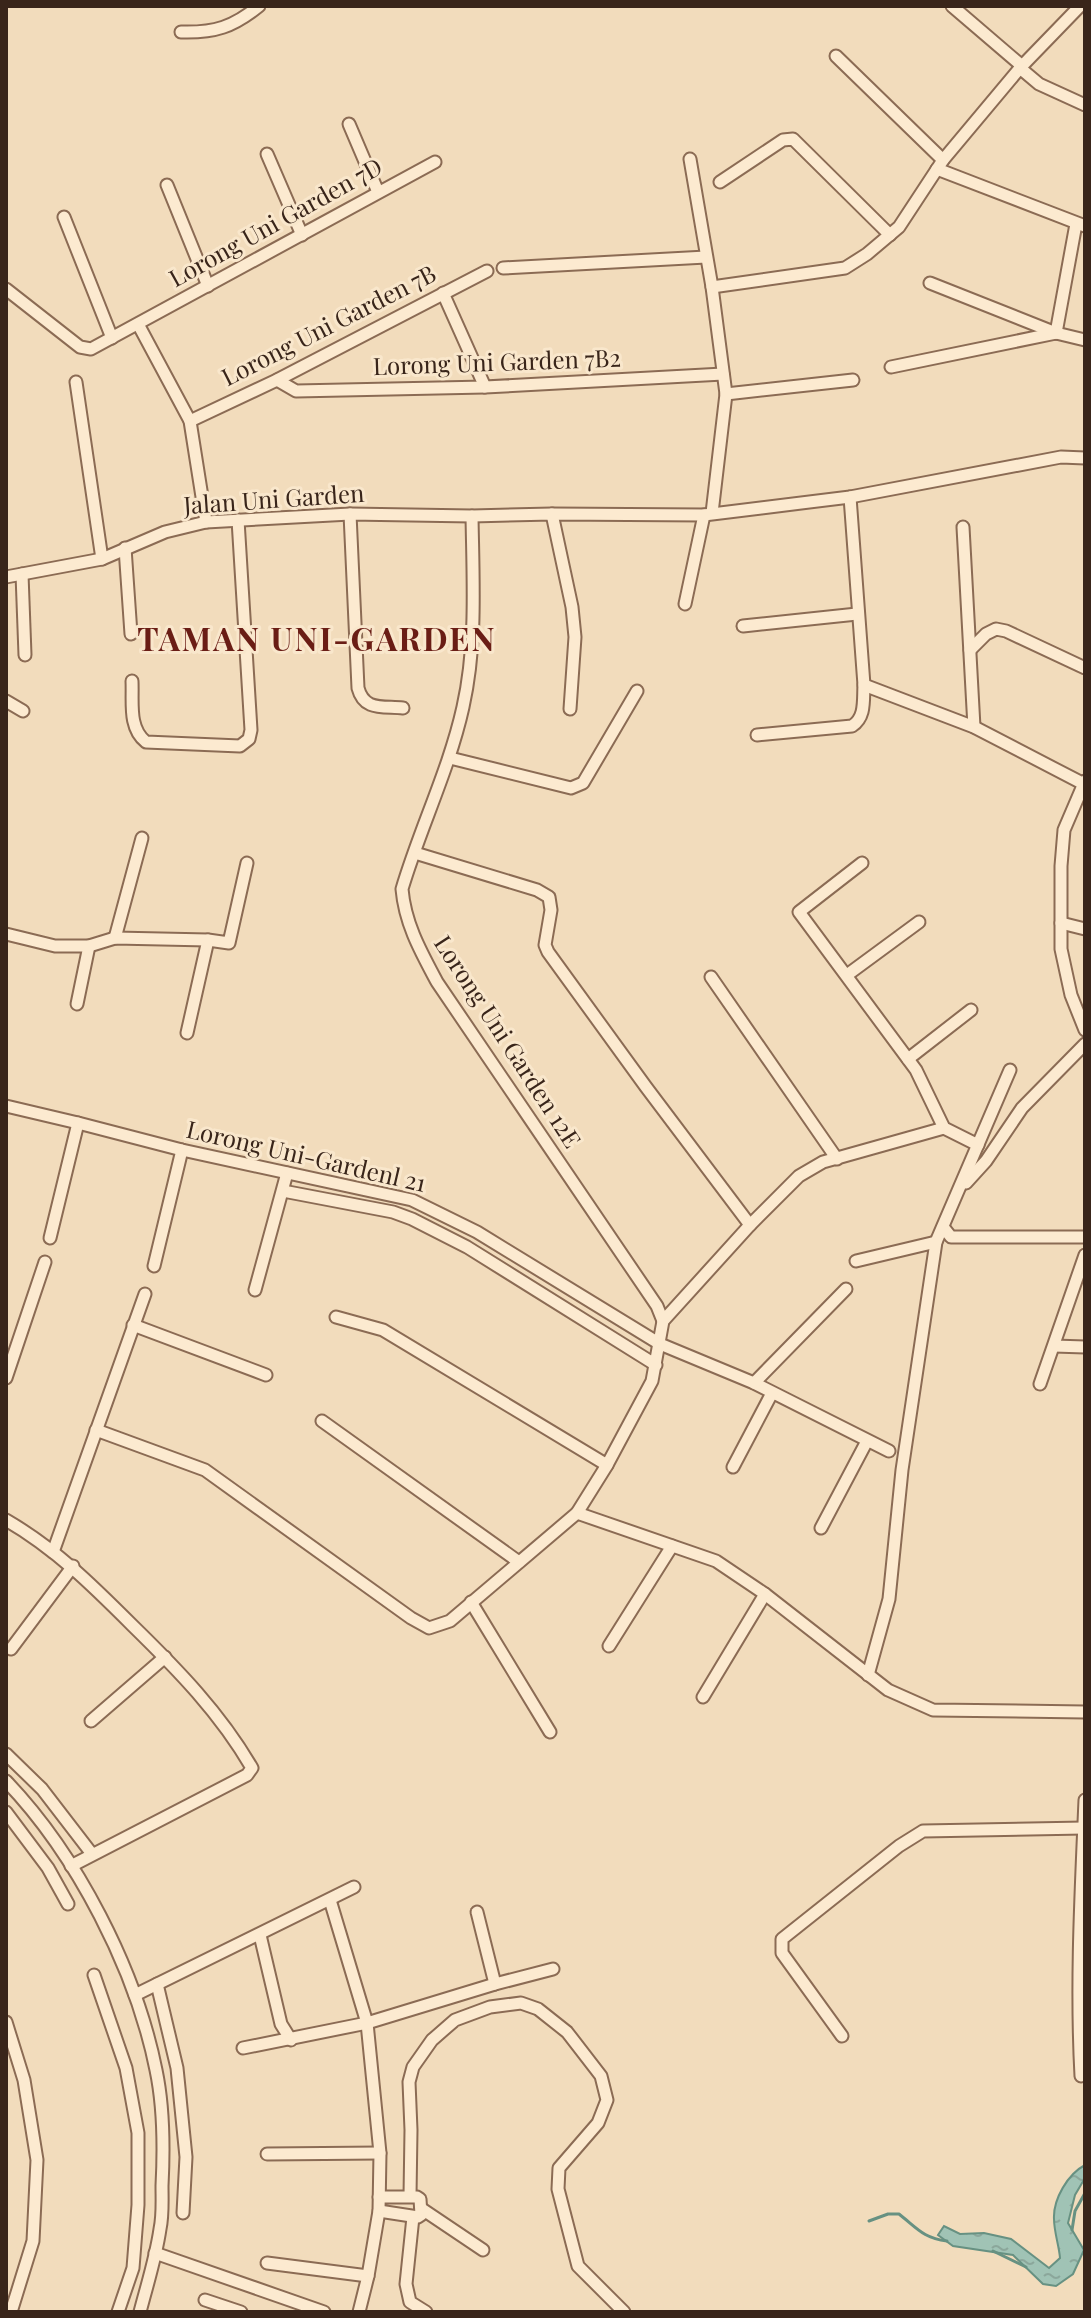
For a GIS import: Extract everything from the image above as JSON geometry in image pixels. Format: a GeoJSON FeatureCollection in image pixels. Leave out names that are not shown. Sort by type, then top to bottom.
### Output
{"type":"FeatureCollection","features":[{"type":"Feature","properties":{"kind":"street"},"geometry":{"type":"LineString","coordinates":[[181,32],[227,28],[259,6]]}},
{"type":"Feature","properties":{"kind":"street"},"geometry":{"type":"LineString","coordinates":[[952,6],[1039,84],[1085,105]]}},
{"type":"Feature","properties":{"kind":"street"},"geometry":{"type":"LineString","coordinates":[[712,287],[845,268],[867,254],[899,227],[940,164],[1021,67],[1080,6]]}},
{"type":"Feature","properties":{"kind":"street"},"geometry":{"type":"LineString","coordinates":[[836,56],[940,164],[1081,225],[1056,333]]}},
{"type":"Feature","properties":{"kind":"street"},"geometry":{"type":"LineString","coordinates":[[349,124],[378,192]]}},
{"type":"Feature","properties":{"kind":"street"},"geometry":{"type":"LineString","coordinates":[[720,182],[783,140],[793,139],[890,235]]}},
{"type":"Feature","properties":{"kind":"street"},"geometry":{"type":"LineString","coordinates":[[267,154],[302,235]]}},
{"type":"Feature","properties":{"kind":"street"},"geometry":{"type":"LineString","coordinates":[[685,604],[708,514],[726,394],[690,159]]}},
{"type":"Feature","properties":{"kind":"street","name":"Lorong Uni Garden 7D"},"geometry":{"type":"LineString","coordinates":[[6,289],[80,347],[91,349],[435,162]]}},
{"type":"Feature","properties":{"kind":"street"},"geometry":{"type":"LineString","coordinates":[[167,185],[208,286]]}},
{"type":"Feature","properties":{"kind":"street"},"geometry":{"type":"LineString","coordinates":[[64,217],[112,338]]}},
{"type":"Feature","properties":{"kind":"street"},"geometry":{"type":"LineString","coordinates":[[503,268],[706,257]]}},
{"type":"Feature","properties":{"kind":"street","name":"Lorong Uni Garden 7B"},"geometry":{"type":"LineString","coordinates":[[190,421],[277,380],[487,271]]}},
{"type":"Feature","properties":{"kind":"street"},"geometry":{"type":"LineString","coordinates":[[930,283],[1056,333],[1085,340]]}},
{"type":"Feature","properties":{"kind":"street"},"geometry":{"type":"LineString","coordinates":[[443,293],[485,387]]}},
{"type":"Feature","properties":{"kind":"street"},"geometry":{"type":"LineString","coordinates":[[138,324],[190,421],[206,522]]}},
{"type":"Feature","properties":{"kind":"street"},"geometry":{"type":"LineString","coordinates":[[891,367],[1056,333]]}},
{"type":"Feature","properties":{"kind":"street","name":"Lorong Uni Garden 7B2"},"geometry":{"type":"LineString","coordinates":[[277,380],[296,391],[485,387],[723,374]]}},
{"type":"Feature","properties":{"kind":"street"},"geometry":{"type":"LineString","coordinates":[[726,394],[853,380]]}},
{"type":"Feature","properties":{"kind":"street"},"geometry":{"type":"LineString","coordinates":[[76,382],[102,559]]}},
{"type":"Feature","properties":{"kind":"street","name":"Jalan Uni Garden"},"geometry":{"type":"LineString","coordinates":[[6,577],[102,559],[165,532],[206,522],[350,514],[708,514],[850,497],[1061,457],[1085,458]]}},
{"type":"Feature","properties":{"kind":"street"},"geometry":{"type":"LineString","coordinates":[[757,735],[852,726],[860,721],[863,714],[864,685],[850,497]]}},
{"type":"Feature","properties":{"kind":"street"},"geometry":{"type":"LineString","coordinates":[[350,514],[358,688],[361,698],[368,705],[403,708]]}},
{"type":"Feature","properties":{"kind":"street"},"geometry":{"type":"LineString","coordinates":[[552,514],[572,607],[575,637],[570,709]]}},
{"type":"Feature","properties":{"kind":"street"},"geometry":{"type":"LineString","coordinates":[[472,516],[473,626],[467,687],[450,758],[415,853],[537,890],[549,897],[551,910],[545,945],[548,952],[750,1225]]}},
{"type":"Feature","properties":{"kind":"street"},"geometry":{"type":"LineString","coordinates":[[132,681],[134,727],[137,735],[146,742],[240,746],[249,739],[251,730],[238,520]]}},
{"type":"Feature","properties":{"kind":"street"},"geometry":{"type":"LineString","coordinates":[[963,527],[974,727]]}},
{"type":"Feature","properties":{"kind":"street"},"geometry":{"type":"LineString","coordinates":[[125,548],[131,634]]}},
{"type":"Feature","properties":{"kind":"street"},"geometry":{"type":"LineString","coordinates":[[22,574],[25,655]]}},
{"type":"Feature","properties":{"kind":"street"},"geometry":{"type":"LineString","coordinates":[[743,626],[857,614]]}},
{"type":"Feature","properties":{"kind":"street"},"geometry":{"type":"LineString","coordinates":[[970,650],[996,629],[1085,668]]}},
{"type":"Feature","properties":{"kind":"street"},"geometry":{"type":"LineString","coordinates":[[864,685],[974,727],[1084,782],[1064,830],[1061,949],[1071,995],[1085,1030]]}},
{"type":"Feature","properties":{"kind":"street"},"geometry":{"type":"LineString","coordinates":[[450,758],[571,788],[583,783],[637,691]]}},
{"type":"Feature","properties":{"kind":"street"},"geometry":{"type":"LineString","coordinates":[[6,701],[23,711]]}},
{"type":"Feature","properties":{"kind":"street"},"geometry":{"type":"LineString","coordinates":[[115,938],[142,838]]}},
{"type":"Feature","properties":{"kind":"street","name":"Lorong Uni Garden 12E"},"geometry":{"type":"LineString","coordinates":[[415,853],[402,889],[403,904],[415,940],[437,982],[657,1306],[663,1321]]}},
{"type":"Feature","properties":{"kind":"street"},"geometry":{"type":"LineString","coordinates":[[6,934],[55,946],[89,946],[115,938],[229,943],[247,863]]}},
{"type":"Feature","properties":{"kind":"street"},"geometry":{"type":"LineString","coordinates":[[862,863],[799,912],[908,1059],[927,1089],[944,1128],[978,1145]]}},
{"type":"Feature","properties":{"kind":"street"},"geometry":{"type":"LineString","coordinates":[[847,975],[919,922]]}},
{"type":"Feature","properties":{"kind":"street"},"geometry":{"type":"LineString","coordinates":[[1061,923],[1085,929]]}},
{"type":"Feature","properties":{"kind":"street"},"geometry":{"type":"LineString","coordinates":[[187,1033],[208,940]]}},
{"type":"Feature","properties":{"kind":"street"},"geometry":{"type":"LineString","coordinates":[[77,1004],[89,946]]}},
{"type":"Feature","properties":{"kind":"street"},"geometry":{"type":"LineString","coordinates":[[711,977],[837,1159]]}},
{"type":"Feature","properties":{"kind":"street"},"geometry":{"type":"LineString","coordinates":[[908,1059],[971,1010]]}},
{"type":"Feature","properties":{"kind":"street"},"geometry":{"type":"LineString","coordinates":[[959,1190],[986,1161],[1022,1108],[1085,1044]]}},
{"type":"Feature","properties":{"kind":"street"},"geometry":{"type":"LineString","coordinates":[[868,1675],[889,1599],[902,1470],[936,1242],[1010,1070]]}},
{"type":"Feature","properties":{"kind":"street","name":"Lorong Uni-Gardenl 21"},"geometry":{"type":"LineString","coordinates":[[6,1106],[182,1150],[412,1200],[477,1232],[660,1344],[754,1383],[889,1451]]}},
{"type":"Feature","properties":{"kind":"street"},"geometry":{"type":"LineString","coordinates":[[50,1238],[78,1123]]}},
{"type":"Feature","properties":{"kind":"street"},"geometry":{"type":"LineString","coordinates":[[96,1430],[205,1470],[411,1618],[429,1628],[450,1621],[577,1513],[652,1381],[663,1321],[799,1176],[823,1162],[944,1128]]}},
{"type":"Feature","properties":{"kind":"street"},"geometry":{"type":"LineString","coordinates":[[154,1266],[182,1150]]}},
{"type":"Feature","properties":{"kind":"street"},"geometry":{"type":"LineString","coordinates":[[255,1290],[287,1173]]}},
{"type":"Feature","properties":{"kind":"street"},"geometry":{"type":"LineString","coordinates":[[283,1191],[393,1212],[412,1219],[467,1247],[656,1365]]}},
{"type":"Feature","properties":{"kind":"street"},"geometry":{"type":"LineString","coordinates":[[943,1227],[951,1237],[1085,1237]]}},
{"type":"Feature","properties":{"kind":"street"},"geometry":{"type":"LineString","coordinates":[[467,1247],[477,1232]]}},
{"type":"Feature","properties":{"kind":"street"},"geometry":{"type":"LineString","coordinates":[[856,1261],[936,1242]]}},
{"type":"Feature","properties":{"kind":"street"},"geometry":{"type":"LineString","coordinates":[[1040,1384],[1085,1255]]}},
{"type":"Feature","properties":{"kind":"street"},"geometry":{"type":"LineString","coordinates":[[6,1378],[45,1262]]}},
{"type":"Feature","properties":{"kind":"street"},"geometry":{"type":"LineString","coordinates":[[754,1383],[846,1289]]}},
{"type":"Feature","properties":{"kind":"street"},"geometry":{"type":"LineString","coordinates":[[53,1552],[145,1294]]}},
{"type":"Feature","properties":{"kind":"street"},"geometry":{"type":"LineString","coordinates":[[336,1317],[383,1330],[607,1465]]}},
{"type":"Feature","properties":{"kind":"street"},"geometry":{"type":"LineString","coordinates":[[133,1325],[266,1375]]}},
{"type":"Feature","properties":{"kind":"street"},"geometry":{"type":"LineString","coordinates":[[1054,1346],[1085,1347]]}},
{"type":"Feature","properties":{"kind":"street"},"geometry":{"type":"LineString","coordinates":[[733,1467],[772,1393]]}},
{"type":"Feature","properties":{"kind":"street"},"geometry":{"type":"LineString","coordinates":[[322,1421],[519,1562]]}},
{"type":"Feature","properties":{"kind":"street"},"geometry":{"type":"LineString","coordinates":[[821,1528],[867,1441]]}},
{"type":"Feature","properties":{"kind":"street"},"geometry":{"type":"LineString","coordinates":[[577,1513],[716,1561],[765,1594],[888,1690],[933,1710],[1085,1712]]}},
{"type":"Feature","properties":{"kind":"street"},"geometry":{"type":"LineString","coordinates":[[6,1520],[73,1566],[165,1657],[209,1705],[252,1768],[247,1775],[71,1866]]}},
{"type":"Feature","properties":{"kind":"street"},"geometry":{"type":"LineString","coordinates":[[609,1646],[672,1546]]}},
{"type":"Feature","properties":{"kind":"street"},"geometry":{"type":"LineString","coordinates":[[11,1649],[73,1566]]}},
{"type":"Feature","properties":{"kind":"street"},"geometry":{"type":"LineString","coordinates":[[703,1697],[765,1594]]}},
{"type":"Feature","properties":{"kind":"street"},"geometry":{"type":"LineString","coordinates":[[471,1602],[550,1732]]}},
{"type":"Feature","properties":{"kind":"street"},"geometry":{"type":"LineString","coordinates":[[91,1721],[165,1657]]}},
{"type":"Feature","properties":{"kind":"street"},"geometry":{"type":"LineString","coordinates":[[6,1754],[42,1789],[92,1854]]}},
{"type":"Feature","properties":{"kind":"street"},"geometry":{"type":"LineString","coordinates":[[6,1781],[32,1808],[105,1925],[135,1995],[156,2071],[164,2145],[161,2227],[140,2312]]}},
{"type":"Feature","properties":{"kind":"street"},"geometry":{"type":"LineString","coordinates":[[1081,2076],[1079,1911],[1085,1800]]}},
{"type":"Feature","properties":{"kind":"street"},"geometry":{"type":"LineString","coordinates":[[6,1812],[48,1868],[68,1904]]}},
{"type":"Feature","properties":{"kind":"street"},"geometry":{"type":"LineString","coordinates":[[842,2036],[782,1953],[782,1939],[899,1846],[923,1831],[1084,1828]]}},
{"type":"Feature","properties":{"kind":"street"},"geometry":{"type":"LineString","coordinates":[[135,1995],[354,1887]]}},
{"type":"Feature","properties":{"kind":"street"},"geometry":{"type":"LineString","coordinates":[[330,1900],[367,2023],[380,2153],[379,2211],[359,2312]]}},
{"type":"Feature","properties":{"kind":"street"},"geometry":{"type":"LineString","coordinates":[[477,1912],[495,1984]]}},
{"type":"Feature","properties":{"kind":"street"},"geometry":{"type":"LineString","coordinates":[[260,1935],[281,2024],[291,2040]]}},
{"type":"Feature","properties":{"kind":"street"},"geometry":{"type":"LineString","coordinates":[[243,2048],[367,2023],[553,1969]]}},
{"type":"Feature","properties":{"kind":"street"},"geometry":{"type":"LineString","coordinates":[[94,1975],[126,2068],[138,2133],[138,2205],[133,2268],[118,2312]]}},
{"type":"Feature","properties":{"kind":"street"},"geometry":{"type":"LineString","coordinates":[[157,1984],[177,2068],[186,2157],[183,2213]]}},
{"type":"Feature","properties":{"kind":"street"},"geometry":{"type":"LineString","coordinates":[[410,2196],[409,2082],[419,2058],[432,2040],[455,2020],[490,2007],[521,2003],[538,2009],[567,2032],[601,2076],[607,2100],[598,2123],[559,2168],[558,2189],[578,2266],[624,2312]]}},
{"type":"Feature","properties":{"kind":"street"},"geometry":{"type":"LineString","coordinates":[[6,2022],[24,2080],[37,2160],[33,2241],[11,2312]]}},
{"type":"Feature","properties":{"kind":"street"},"geometry":{"type":"LineString","coordinates":[[267,2154],[380,2153]]}},
{"type":"Feature","properties":{"kind":"street"},"geometry":{"type":"LineString","coordinates":[[379,2197],[410,2196],[420,2199],[406,2284],[410,2302],[426,2312]]}},
{"type":"Feature","properties":{"kind":"street"},"geometry":{"type":"LineString","coordinates":[[379,2211],[417,2213],[483,2250]]}},
{"type":"Feature","properties":{"kind":"street"},"geometry":{"type":"LineString","coordinates":[[155,2253],[324,2312]]}},
{"type":"Feature","properties":{"kind":"street"},"geometry":{"type":"LineString","coordinates":[[267,2263],[368,2276]]}},
{"type":"Feature","properties":{"kind":"street"},"geometry":{"type":"LineString","coordinates":[[205,2300],[241,2312]]}},
{"type":"Feature","properties":{"kind":"water"},"geometry":{"type":"Polygon","coordinates":[[[1085,2165],[1085,2178],[1075,2195],[1068,2223],[1084,2250],[1073,2274],[1056,2286],[1043,2284],[1013,2255],[953,2246],[938,2235],[944,2226],[960,2234],[984,2233],[1011,2239],[1049,2268],[1060,2258],[1054,2224],[1056,2203],[1067,2181],[1085,2165]]]}},
{"type":"Feature","properties":{"kind":"waterway"},"geometry":{"type":"LineString","coordinates":[[1072,2230],[1075,2211],[1085,2193]]}},
{"type":"Feature","properties":{"kind":"waterway"},"geometry":{"type":"LineString","coordinates":[[869,2221],[888,2214],[899,2214],[926,2235],[947,2241]]}},
{"type":"Feature","properties":{"kind":"waterway"},"geometry":{"type":"LineString","coordinates":[[993,2251],[1026,2267]]}},
{"type":"Feature","properties":{"kind":"district","name":"TAMAN UNI-GARDEN"},"geometry":{"type":"Point","coordinates":[317,640]}}]}
